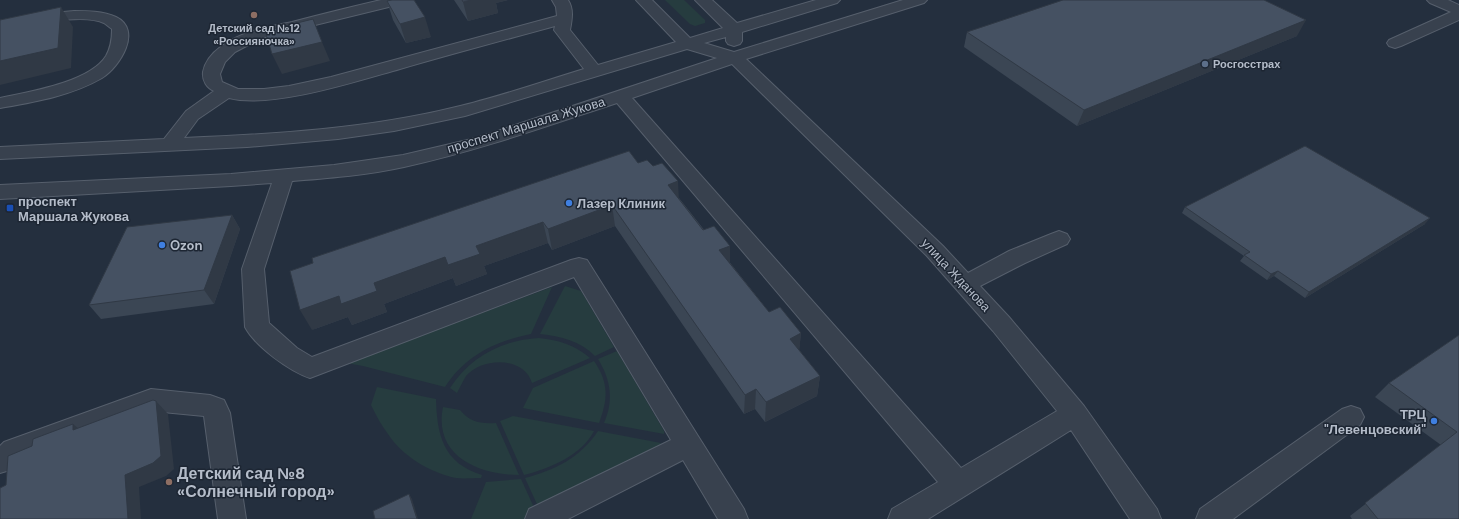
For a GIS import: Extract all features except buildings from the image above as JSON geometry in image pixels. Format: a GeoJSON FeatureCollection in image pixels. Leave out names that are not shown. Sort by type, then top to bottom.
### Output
{"type":"FeatureCollection","features":[{"type":"Feature","properties":{"kind":"street"},"geometry":{"type":"LineString","coordinates":[[400,0],[256,35],[236,45],[218,58],[212,73],[214,85],[235,94],[264,94],[289,91],[333,82],[565,18]]}},
{"type":"Feature","properties":{"kind":"street"},"geometry":{"type":"LineString","coordinates":[[560,0],[563,3],[565,18],[562,30],[594,71]]}},
{"type":"Feature","properties":{"kind":"street","name":"улица Жданова"},"geometry":{"type":"LineString","coordinates":[[644,0],[686,43],[735,58],[935,251],[1001,324],[1075,414],[1147,519]]}},
{"type":"Feature","properties":{"kind":"street"},"geometry":{"type":"LineString","coordinates":[[703,0],[734,29],[735,58]]}},
{"type":"Feature","properties":{"kind":"street"},"geometry":{"type":"LineString","coordinates":[[0,152],[247,141],[338,133],[394,125],[459,112],[832,0]]}},
{"type":"Feature","properties":{"kind":"street","name":"проспект Маршала Жукова"},"geometry":{"type":"LineString","coordinates":[[0,192],[284,176],[334,171],[403,161],[481,142],[620,95],[919,0]]}},
{"type":"Feature","properties":{"kind":"street"},"geometry":{"type":"LineString","coordinates":[[1435,0],[1459,10]]}},
{"type":"Feature","properties":{"kind":"street"},"geometry":{"type":"LineString","coordinates":[[0,26],[29,17],[64,10],[90,9],[112,15],[119,23],[120,39],[114,59],[97,73],[75,84],[36,96],[0,102]]}},
{"type":"Feature","properties":{"kind":"street"},"geometry":{"type":"LineString","coordinates":[[1395,43],[1459,14]]}},
{"type":"Feature","properties":{"kind":"street"},"geometry":{"type":"LineString","coordinates":[[170,144],[192,115],[228,90]]}},
{"type":"Feature","properties":{"kind":"street"},"geometry":{"type":"LineString","coordinates":[[620,95],[958,485]]}},
{"type":"Feature","properties":{"kind":"street"},"geometry":{"type":"LineString","coordinates":[[284,176],[252,269],[257,328],[288,355],[310,368],[579,266],[690,444],[734,519]]}},
{"type":"Feature","properties":{"kind":"street"},"geometry":{"type":"LineString","coordinates":[[965,284],[1017,257],[1059,239]]}},
{"type":"Feature","properties":{"kind":"street"},"geometry":{"type":"LineString","coordinates":[[0,461],[14,451],[146,401],[157,399],[210,406],[215,408],[217,413],[232,519]]}},
{"type":"Feature","properties":{"kind":"street"},"geometry":{"type":"LineString","coordinates":[[902,519],[1075,414]]}},
{"type":"Feature","properties":{"kind":"street"},"geometry":{"type":"LineString","coordinates":[[1210,519],[1351,417]]}},
{"type":"Feature","properties":{"kind":"street"},"geometry":{"type":"LineString","coordinates":[[539,519],[690,444]]}},
{"type":"Feature","properties":{"kind":"green space"},"geometry":{"type":"Polygon","coordinates":[[[665,0],[684,0],[705,20],[705,23],[695,26],[690,24],[665,0]]]}},
{"type":"Feature","properties":{"kind":"green space"},"geometry":{"type":"Polygon","coordinates":[[[565,286],[581,291],[614,347],[595,356],[577,343],[570,340],[540,334],[565,286]]]}},
{"type":"Feature","properties":{"kind":"green space"},"geometry":{"type":"Polygon","coordinates":[[[552,287],[531,334],[505,341],[472,358],[453,376],[445,387],[346,363],[552,287]]]}},
{"type":"Feature","properties":{"kind":"green space"},"geometry":{"type":"Polygon","coordinates":[[[539,338],[553,340],[573,346],[590,358],[532,383],[528,374],[521,368],[512,364],[502,362],[482,365],[466,376],[457,393],[450,388],[467,367],[488,352],[512,342],[539,338]]]}},
{"type":"Feature","properties":{"kind":"green space"},"geometry":{"type":"Polygon","coordinates":[[[617,351],[664,431],[664,434],[604,423],[609,407],[610,391],[606,375],[598,359],[617,351]]]}},
{"type":"Feature","properties":{"kind":"green space"},"geometry":{"type":"Polygon","coordinates":[[[594,361],[605,384],[606,391],[604,406],[599,423],[523,408],[533,388],[594,361]]]}},
{"type":"Feature","properties":{"kind":"green space"},"geometry":{"type":"Polygon","coordinates":[[[377,387],[436,399],[438,424],[445,446],[458,463],[469,470],[482,475],[481,478],[456,478],[446,476],[427,468],[401,449],[383,427],[371,405],[377,387]]]}},
{"type":"Feature","properties":{"kind":"green space"},"geometry":{"type":"Polygon","coordinates":[[[443,407],[460,410],[472,420],[485,423],[496,423],[519,475],[489,471],[462,459],[452,450],[445,438],[442,424],[443,407]]]}},
{"type":"Feature","properties":{"kind":"green space"},"geometry":{"type":"Polygon","coordinates":[[[513,416],[594,431],[581,447],[564,460],[544,469],[524,475],[500,421],[513,416]]]}},
{"type":"Feature","properties":{"kind":"green space"},"geometry":{"type":"Polygon","coordinates":[[[598,431],[661,443],[657,452],[541,513],[525,478],[547,471],[566,462],[583,449],[598,431]]]}},
{"type":"Feature","properties":{"kind":"green space"},"geometry":{"type":"Polygon","coordinates":[[[521,479],[537,514],[527,519],[471,519],[486,482],[521,479]]]}},
{"type":"Feature","properties":{"kind":"place","name":"Детский сад №12 «Россияночка»"},"geometry":{"type":"Point","coordinates":[254,15]}},
{"type":"Feature","properties":{"kind":"place","name":"Росгосстрах"},"geometry":{"type":"Point","coordinates":[1205,64]}},
{"type":"Feature","properties":{"kind":"place","name":"Лазер Клиник"},"geometry":{"type":"Point","coordinates":[569,203]}},
{"type":"Feature","properties":{"kind":"place","name":"проспект Маршала Жукова"},"geometry":{"type":"Point","coordinates":[10,208]}},
{"type":"Feature","properties":{"kind":"place","name":"Ozon"},"geometry":{"type":"Point","coordinates":[162,245]}},
{"type":"Feature","properties":{"kind":"place","name":"ТРЦ \"Левенцовский\""},"geometry":{"type":"Point","coordinates":[1434,421]}},
{"type":"Feature","properties":{"kind":"place","name":"Детский сад №8 «Солнечный город»"},"geometry":{"type":"Point","coordinates":[169,482]}}]}
